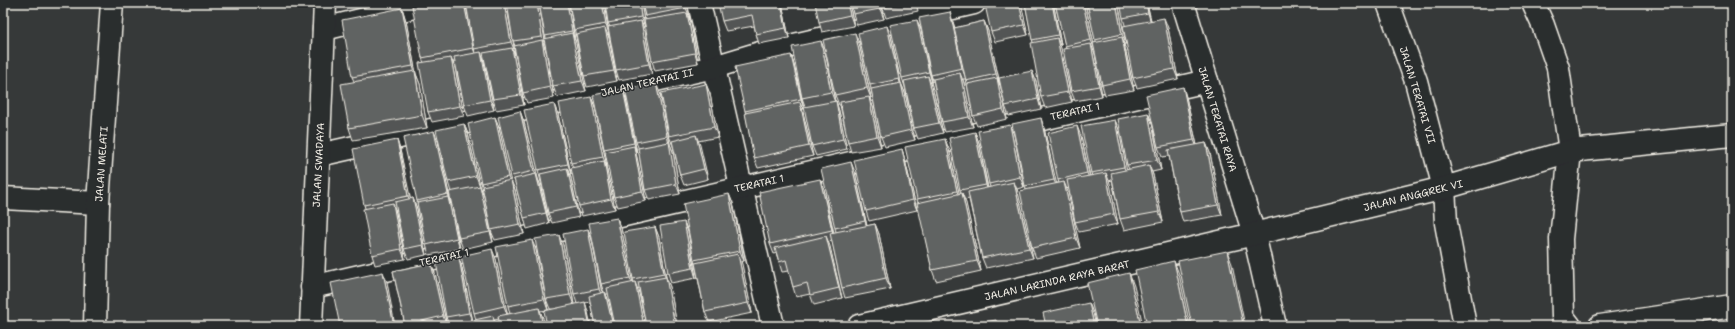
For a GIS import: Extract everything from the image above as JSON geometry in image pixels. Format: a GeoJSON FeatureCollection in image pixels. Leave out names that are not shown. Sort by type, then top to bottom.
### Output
{"type":"FeatureCollection","features":[{"type":"Feature","properties":{"kind":"street","name":"JALAN MELATI"},"geometry":{"type":"LineString","coordinates":[[95,326],[98,203],[112,3]]}},
{"type":"Feature","properties":{"kind":"street","name":"JALAN SWADAYA"},"geometry":{"type":"LineString","coordinates":[[311,326],[325,3]]}},
{"type":"Feature","properties":{"kind":"street"},"geometry":{"type":"LineString","coordinates":[[324,29],[430,3]]}},
{"type":"Feature","properties":{"kind":"street"},"geometry":{"type":"LineString","coordinates":[[699,3],[773,326]]}},
{"type":"Feature","properties":{"kind":"street","name":"JALAN TERATAI II"},"geometry":{"type":"LineString","coordinates":[[319,155],[714,67],[760,53],[974,3]]}},
{"type":"Feature","properties":{"kind":"street","name":"JALAN TERATAI RAYA"},"geometry":{"type":"LineString","coordinates":[[1183,3],[1254,234],[1275,326]]}},
{"type":"Feature","properties":{"kind":"street","name":"JALAN TERATAI VII"},"geometry":{"type":"LineString","coordinates":[[1388,3],[1416,81],[1444,188],[1446,223],[1465,326]]}},
{"type":"Feature","properties":{"kind":"street"},"geometry":{"type":"LineString","coordinates":[[1533,3],[1543,25],[1558,68],[1570,151],[1561,239],[1567,322]]}},
{"type":"Feature","properties":{"kind":"street","name":"TERATAI 1"},"geometry":{"type":"LineString","coordinates":[[312,287],[741,187],[1207,81]]}},
{"type":"Feature","properties":{"kind":"street","name":"JALAN ANGGREK VI"},"geometry":{"type":"LineString","coordinates":[[1254,234],[1444,188],[1570,151],[1732,135]]}},
{"type":"Feature","properties":{"kind":"street"},"geometry":{"type":"LineString","coordinates":[[3,198],[98,203]]}},
{"type":"Feature","properties":{"kind":"street","name":"JALAN LARINDA RAYA BARAT"},"geometry":{"type":"LineString","coordinates":[[860,326],[1254,234]]}},
{"type":"Feature","properties":{"kind":"street"},"geometry":{"type":"LineString","coordinates":[[1600,326],[1732,306]]}},
{"type":"Feature","properties":{"kind":"building"},"geometry":{"type":"Polygon","coordinates":[[[425,3],[464,3],[473,48],[422,58],[412,6],[425,3]]]}},
{"type":"Feature","properties":{"kind":"building"},"geometry":{"type":"Polygon","coordinates":[[[466,3],[504,3],[511,42],[474,49],[466,3]]]}},
{"type":"Feature","properties":{"kind":"building"},"geometry":{"type":"Polygon","coordinates":[[[507,3],[537,3],[542,37],[513,41],[507,3]]]}},
{"type":"Feature","properties":{"kind":"building"},"geometry":{"type":"Polygon","coordinates":[[[539,3],[567,3],[572,31],[545,36],[539,3]]]}},
{"type":"Feature","properties":{"kind":"building"},"geometry":{"type":"Polygon","coordinates":[[[569,3],[602,3],[606,24],[574,30],[569,3]]]}},
{"type":"Feature","properties":{"kind":"building"},"geometry":{"type":"Polygon","coordinates":[[[605,3],[639,3],[641,17],[608,23],[605,3]]]}},
{"type":"Feature","properties":{"kind":"building"},"geometry":{"type":"Polygon","coordinates":[[[642,3],[685,3],[686,8],[645,16],[642,3]]]}},
{"type":"Feature","properties":{"kind":"building"},"geometry":{"type":"Polygon","coordinates":[[[718,3],[781,3],[786,28],[756,34],[752,15],[722,21],[718,3]]]}},
{"type":"Feature","properties":{"kind":"building"},"geometry":{"type":"Polygon","coordinates":[[[815,3],[847,3],[850,15],[819,22],[815,3]]]}},
{"type":"Feature","properties":{"kind":"building"},"geometry":{"type":"Polygon","coordinates":[[[851,3],[879,3],[880,9],[853,14],[851,3]]]}},
{"type":"Feature","properties":{"kind":"building"},"geometry":{"type":"Polygon","coordinates":[[[881,3],[904,3],[882,8],[881,3]]]}},
{"type":"Feature","properties":{"kind":"building"},"geometry":{"type":"Polygon","coordinates":[[[993,3],[1019,3],[1024,25],[991,32],[985,5],[993,3]]]}},
{"type":"Feature","properties":{"kind":"building"},"geometry":{"type":"Polygon","coordinates":[[[1025,3],[1052,3],[1058,35],[1032,40],[1025,3]]]}},
{"type":"Feature","properties":{"kind":"building"},"geometry":{"type":"Polygon","coordinates":[[[1055,3],[1083,3],[1091,40],[1065,46],[1055,3]]]}},
{"type":"Feature","properties":{"kind":"building"},"geometry":{"type":"Polygon","coordinates":[[[1087,3],[1116,3],[1122,34],[1095,40],[1087,3]]]}},
{"type":"Feature","properties":{"kind":"building"},"geometry":{"type":"Polygon","coordinates":[[[1120,3],[1146,3],[1148,13],[1123,18],[1120,3]]]}},
{"type":"Feature","properties":{"kind":"building"},"geometry":{"type":"Polygon","coordinates":[[[402,8],[413,66],[352,77],[342,20],[402,8]]]}},
{"type":"Feature","properties":{"kind":"building"},"geometry":{"type":"Polygon","coordinates":[[[950,12],[962,68],[931,75],[919,18],[950,12]]]}},
{"type":"Feature","properties":{"kind":"building"},"geometry":{"type":"Polygon","coordinates":[[[687,13],[695,53],[652,61],[644,20],[687,13]]]}},
{"type":"Feature","properties":{"kind":"building"},"geometry":{"type":"Polygon","coordinates":[[[1164,18],[1174,69],[1133,78],[1123,26],[1164,18]]]}},
{"type":"Feature","properties":{"kind":"building"},"geometry":{"type":"Polygon","coordinates":[[[917,20],[929,72],[902,78],[890,25],[917,20]]]}},
{"type":"Feature","properties":{"kind":"building"},"geometry":{"type":"Polygon","coordinates":[[[641,21],[649,64],[616,70],[608,27],[641,21]]]}},
{"type":"Feature","properties":{"kind":"building"},"geometry":{"type":"Polygon","coordinates":[[[984,21],[996,74],[966,81],[954,28],[984,21]]]}},
{"type":"Feature","properties":{"kind":"building"},"geometry":{"type":"Polygon","coordinates":[[[887,26],[899,79],[870,85],[858,33],[887,26]]]}},
{"type":"Feature","properties":{"kind":"building"},"geometry":{"type":"Polygon","coordinates":[[[605,28],[614,71],[584,76],[576,34],[605,28]]]}},
{"type":"Feature","properties":{"kind":"building"},"geometry":{"type":"Polygon","coordinates":[[[572,33],[582,81],[553,86],[544,39],[572,33]]]}},
{"type":"Feature","properties":{"kind":"building"},"geometry":{"type":"Polygon","coordinates":[[[855,33],[867,88],[835,95],[823,40],[855,33]]]}},
{"type":"Feature","properties":{"kind":"building"},"geometry":{"type":"Polygon","coordinates":[[[1122,37],[1130,79],[1102,85],[1093,43],[1122,37]]]}},
{"type":"Feature","properties":{"kind":"building"},"geometry":{"type":"Polygon","coordinates":[[[1057,38],[1068,92],[1041,97],[1031,43],[1057,38]]]}},
{"type":"Feature","properties":{"kind":"building"},"geometry":{"type":"Polygon","coordinates":[[[542,40],[550,87],[523,93],[514,46],[542,40]]]}},
{"type":"Feature","properties":{"kind":"building"},"geometry":{"type":"Polygon","coordinates":[[[821,41],[831,92],[802,98],[792,47],[821,41]]]}},
{"type":"Feature","properties":{"kind":"building"},"geometry":{"type":"Polygon","coordinates":[[[1091,44],[1099,86],[1071,91],[1063,49],[1091,44]]]}},
{"type":"Feature","properties":{"kind":"building"},"geometry":{"type":"Polygon","coordinates":[[[512,48],[521,95],[493,99],[483,53],[512,48]]]}},
{"type":"Feature","properties":{"kind":"building"},"geometry":{"type":"Polygon","coordinates":[[[481,52],[490,100],[464,105],[454,57],[481,52]]]}},
{"type":"Feature","properties":{"kind":"building"},"geometry":{"type":"Polygon","coordinates":[[[791,55],[801,99],[745,111],[735,67],[791,55]]]}},
{"type":"Feature","properties":{"kind":"building"},"geometry":{"type":"Polygon","coordinates":[[[451,58],[460,106],[428,112],[419,63],[451,58]]]}},
{"type":"Feature","properties":{"kind":"building"},"geometry":{"type":"Polygon","coordinates":[[[415,71],[422,115],[349,128],[341,84],[415,71]]]}},
{"type":"Feature","properties":{"kind":"building"},"geometry":{"type":"Polygon","coordinates":[[[1032,71],[1038,99],[1005,106],[999,78],[1032,71]]]}},
{"type":"Feature","properties":{"kind":"building"},"geometry":{"type":"Polygon","coordinates":[[[960,73],[969,117],[942,122],[933,79],[960,73]]]}},
{"type":"Feature","properties":{"kind":"building"},"geometry":{"type":"Polygon","coordinates":[[[928,76],[939,123],[914,128],[904,81],[928,76]]]}},
{"type":"Feature","properties":{"kind":"building"},"geometry":{"type":"Polygon","coordinates":[[[997,78],[1003,109],[973,116],[967,84],[997,78]]]}},
{"type":"Feature","properties":{"kind":"building"},"geometry":{"type":"Polygon","coordinates":[[[656,83],[667,136],[636,142],[625,89],[656,83]]]}},
{"type":"Feature","properties":{"kind":"building"},"geometry":{"type":"Polygon","coordinates":[[[901,83],[911,130],[881,137],[871,89],[901,83]]]}},
{"type":"Feature","properties":{"kind":"building"},"geometry":{"type":"Polygon","coordinates":[[[706,84],[714,127],[669,136],[661,93],[706,84]]]}},
{"type":"Feature","properties":{"kind":"building"},"geometry":{"type":"Polygon","coordinates":[[[1183,87],[1194,140],[1158,147],[1146,95],[1183,87]]]}},
{"type":"Feature","properties":{"kind":"building"},"geometry":{"type":"Polygon","coordinates":[[[623,89],[634,143],[604,149],[593,95],[623,89]]]}},
{"type":"Feature","properties":{"kind":"building"},"geometry":{"type":"Polygon","coordinates":[[[591,97],[603,157],[571,163],[559,103],[591,97]]]}},
{"type":"Feature","properties":{"kind":"building"},"geometry":{"type":"Polygon","coordinates":[[[869,97],[877,136],[848,142],[840,102],[869,97]]]}},
{"type":"Feature","properties":{"kind":"building"},"geometry":{"type":"Polygon","coordinates":[[[836,101],[843,139],[812,146],[804,107],[836,101]]]}},
{"type":"Feature","properties":{"kind":"building"},"geometry":{"type":"Polygon","coordinates":[[[800,102],[809,146],[754,158],[745,113],[800,102]]]}},
{"type":"Feature","properties":{"kind":"building"},"geometry":{"type":"Polygon","coordinates":[[[554,104],[568,164],[538,170],[524,110],[554,104]]]}},
{"type":"Feature","properties":{"kind":"building"},"geometry":{"type":"Polygon","coordinates":[[[520,111],[534,171],[512,176],[498,117],[520,111]]]}},
{"type":"Feature","properties":{"kind":"building"},"geometry":{"type":"Polygon","coordinates":[[[1148,113],[1157,160],[1127,165],[1118,119],[1148,113]]]}},
{"type":"Feature","properties":{"kind":"building"},"geometry":{"type":"Polygon","coordinates":[[[495,117],[508,177],[481,183],[468,124],[495,117]]]}},
{"type":"Feature","properties":{"kind":"building"},"geometry":{"type":"Polygon","coordinates":[[[1041,118],[1054,180],[1025,186],[1012,124],[1041,118]]]}},
{"type":"Feature","properties":{"kind":"building"},"geometry":{"type":"Polygon","coordinates":[[[1115,120],[1124,167],[1091,173],[1081,126],[1115,120]]]}},
{"type":"Feature","properties":{"kind":"building"},"geometry":{"type":"Polygon","coordinates":[[[464,124],[476,176],[448,182],[436,130],[464,124]]]}},
{"type":"Feature","properties":{"kind":"building"},"geometry":{"type":"Polygon","coordinates":[[[1010,125],[1020,177],[989,184],[978,131],[1010,125]]]}},
{"type":"Feature","properties":{"kind":"building"},"geometry":{"type":"Polygon","coordinates":[[[1077,126],[1087,173],[1058,180],[1048,133],[1077,126]]]}},
{"type":"Feature","properties":{"kind":"building"},"geometry":{"type":"Polygon","coordinates":[[[434,131],[448,194],[417,201],[403,138],[434,131]]]}},
{"type":"Feature","properties":{"kind":"building"},"geometry":{"type":"Polygon","coordinates":[[[975,132],[986,185],[960,190],[949,138],[975,132]]]}},
{"type":"Feature","properties":{"kind":"building"},"geometry":{"type":"Polygon","coordinates":[[[696,135],[704,169],[680,175],[672,141],[696,135]]]}},
{"type":"Feature","properties":{"kind":"building"},"geometry":{"type":"Polygon","coordinates":[[[945,139],[957,191],[917,199],[905,147],[945,139]]]}},
{"type":"Feature","properties":{"kind":"building"},"geometry":{"type":"Polygon","coordinates":[[[397,140],[408,196],[364,205],[353,149],[397,140]]]}},
{"type":"Feature","properties":{"kind":"building"},"geometry":{"type":"Polygon","coordinates":[[[669,142],[676,184],[645,190],[638,148],[669,142]]]}},
{"type":"Feature","properties":{"kind":"building"},"geometry":{"type":"Polygon","coordinates":[[[1206,143],[1218,205],[1180,212],[1168,150],[1206,143]]]}},
{"type":"Feature","properties":{"kind":"building"},"geometry":{"type":"Polygon","coordinates":[[[634,146],[642,191],[614,197],[605,152],[634,146]]]}},
{"type":"Feature","properties":{"kind":"building"},"geometry":{"type":"Polygon","coordinates":[[[902,149],[913,200],[866,211],[854,160],[902,149]]]}},
{"type":"Feature","properties":{"kind":"building"},"geometry":{"type":"Polygon","coordinates":[[[604,161],[611,199],[579,206],[571,168],[604,161]]]}},
{"type":"Feature","properties":{"kind":"building"},"geometry":{"type":"Polygon","coordinates":[[[851,162],[865,221],[835,228],[821,169],[851,162]]]}},
{"type":"Feature","properties":{"kind":"building"},"geometry":{"type":"Polygon","coordinates":[[[1149,165],[1159,212],[1120,219],[1111,173],[1149,165]]]}},
{"type":"Feature","properties":{"kind":"building"},"geometry":{"type":"Polygon","coordinates":[[[567,168],[576,207],[548,213],[540,174],[567,168]]]}},
{"type":"Feature","properties":{"kind":"building"},"geometry":{"type":"Polygon","coordinates":[[[1106,173],[1114,214],[1075,222],[1067,180],[1106,173]]]}},
{"type":"Feature","properties":{"kind":"building"},"geometry":{"type":"Polygon","coordinates":[[[536,174],[546,213],[524,218],[514,179],[536,174]]]}},
{"type":"Feature","properties":{"kind":"building"},"geometry":{"type":"Polygon","coordinates":[[[820,179],[832,230],[770,244],[759,192],[820,179]]]}},
{"type":"Feature","properties":{"kind":"building"},"geometry":{"type":"Polygon","coordinates":[[[511,180],[520,224],[491,230],[482,186],[511,180]]]}},
{"type":"Feature","properties":{"kind":"building"},"geometry":{"type":"Polygon","coordinates":[[[1014,182],[1029,248],[982,258],[968,192],[1014,182]]]}},
{"type":"Feature","properties":{"kind":"building"},"geometry":{"type":"Polygon","coordinates":[[[1064,182],[1076,238],[1032,248],[1020,191],[1064,182]]]}},
{"type":"Feature","properties":{"kind":"building"},"geometry":{"type":"Polygon","coordinates":[[[480,186],[490,232],[459,238],[449,192],[480,186]]]}},
{"type":"Feature","properties":{"kind":"building"},"geometry":{"type":"Polygon","coordinates":[[[962,193],[977,261],[932,270],[917,203],[962,193]]]}},
{"type":"Feature","properties":{"kind":"building"},"geometry":{"type":"Polygon","coordinates":[[[729,194],[740,251],[694,260],[683,204],[729,194]]]}},
{"type":"Feature","properties":{"kind":"building"},"geometry":{"type":"Polygon","coordinates":[[[448,197],[457,238],[426,245],[417,203],[448,197]]]}},
{"type":"Feature","properties":{"kind":"building"},"geometry":{"type":"Polygon","coordinates":[[[413,198],[423,245],[404,249],[395,202],[413,198]]]}},
{"type":"Feature","properties":{"kind":"building"},"geometry":{"type":"Polygon","coordinates":[[[393,203],[401,249],[372,255],[363,209],[393,203]]]}},
{"type":"Feature","properties":{"kind":"building"},"geometry":{"type":"Polygon","coordinates":[[[617,218],[630,278],[601,284],[589,223],[617,218]]]}},
{"type":"Feature","properties":{"kind":"building"},"geometry":{"type":"Polygon","coordinates":[[[684,222],[693,268],[668,273],[660,226],[684,222]]]}},
{"type":"Feature","properties":{"kind":"building"},"geometry":{"type":"Polygon","coordinates":[[[875,224],[886,278],[842,288],[830,233],[875,224]]]}},
{"type":"Feature","properties":{"kind":"building"},"geometry":{"type":"Polygon","coordinates":[[[655,227],[664,273],[633,279],[624,232],[655,227]]]}},
{"type":"Feature","properties":{"kind":"building"},"geometry":{"type":"Polygon","coordinates":[[[588,229],[599,289],[574,294],[563,234],[588,229]]]}},
{"type":"Feature","properties":{"kind":"building"},"geometry":{"type":"Polygon","coordinates":[[[559,235],[570,295],[546,299],[535,239],[559,235]]]}},
{"type":"Feature","properties":{"kind":"building"},"geometry":{"type":"Polygon","coordinates":[[[826,236],[839,288],[810,295],[807,283],[793,287],[786,260],[779,262],[775,248],[826,236]]]}},
{"type":"Feature","properties":{"kind":"building"},"geometry":{"type":"Polygon","coordinates":[[[532,240],[544,299],[508,306],[496,247],[532,240]]]}},
{"type":"Feature","properties":{"kind":"building"},"geometry":{"type":"Polygon","coordinates":[[[492,249],[504,306],[474,313],[461,256],[492,249]]]}},
{"type":"Feature","properties":{"kind":"building"},"geometry":{"type":"Polygon","coordinates":[[[1227,251],[1243,324],[1235,326],[1192,326],[1178,261],[1227,251]]]}},
{"type":"Feature","properties":{"kind":"building"},"geometry":{"type":"Polygon","coordinates":[[[738,254],[748,303],[705,312],[695,263],[738,254]]]}},
{"type":"Feature","properties":{"kind":"building"},"geometry":{"type":"Polygon","coordinates":[[[459,258],[469,313],[446,317],[436,262],[459,258]]]}},
{"type":"Feature","properties":{"kind":"building"},"geometry":{"type":"Polygon","coordinates":[[[1174,261],[1188,326],[1147,326],[1135,270],[1174,261]]]}},
{"type":"Feature","properties":{"kind":"building"},"geometry":{"type":"Polygon","coordinates":[[[431,263],[443,316],[405,325],[393,271],[431,263]]]}},
{"type":"Feature","properties":{"kind":"building"},"geometry":{"type":"Polygon","coordinates":[[[383,272],[394,326],[340,326],[331,283],[383,272]]]}},
{"type":"Feature","properties":{"kind":"building"},"geometry":{"type":"Polygon","coordinates":[[[1129,273],[1141,326],[1097,326],[1087,283],[1129,273]]]}},
{"type":"Feature","properties":{"kind":"building"},"geometry":{"type":"Polygon","coordinates":[[[666,277],[675,326],[646,326],[638,282],[666,277]]]}},
{"type":"Feature","properties":{"kind":"building"},"geometry":{"type":"Polygon","coordinates":[[[635,282],[644,326],[615,326],[607,288],[635,282]]]}},
{"type":"Feature","properties":{"kind":"building"},"geometry":{"type":"Polygon","coordinates":[[[605,292],[613,326],[595,326],[589,296],[605,292]]]}},
{"type":"Feature","properties":{"kind":"building"},"geometry":{"type":"Polygon","coordinates":[[[585,302],[590,326],[547,326],[544,311],[585,302]]]}},
{"type":"Feature","properties":{"kind":"building"},"geometry":{"type":"Polygon","coordinates":[[[1089,303],[1094,326],[1046,326],[1043,313],[1089,303]]]}},
{"type":"Feature","properties":{"kind":"building"},"geometry":{"type":"Polygon","coordinates":[[[539,308],[543,326],[500,326],[498,316],[539,308]]]}},
{"type":"Feature","properties":{"kind":"building"},"geometry":{"type":"Polygon","coordinates":[[[493,316],[495,326],[451,325],[493,316]]]}},
{"type":"Feature","properties":{"kind":"building"},"geometry":{"type":"Polygon","coordinates":[[[996,320],[997,326],[964,326],[996,320]]]}},
{"type":"Feature","properties":{"kind":"building"},"geometry":{"type":"Polygon","coordinates":[[[446,321],[447,326],[425,326],[446,321]]]}}]}
